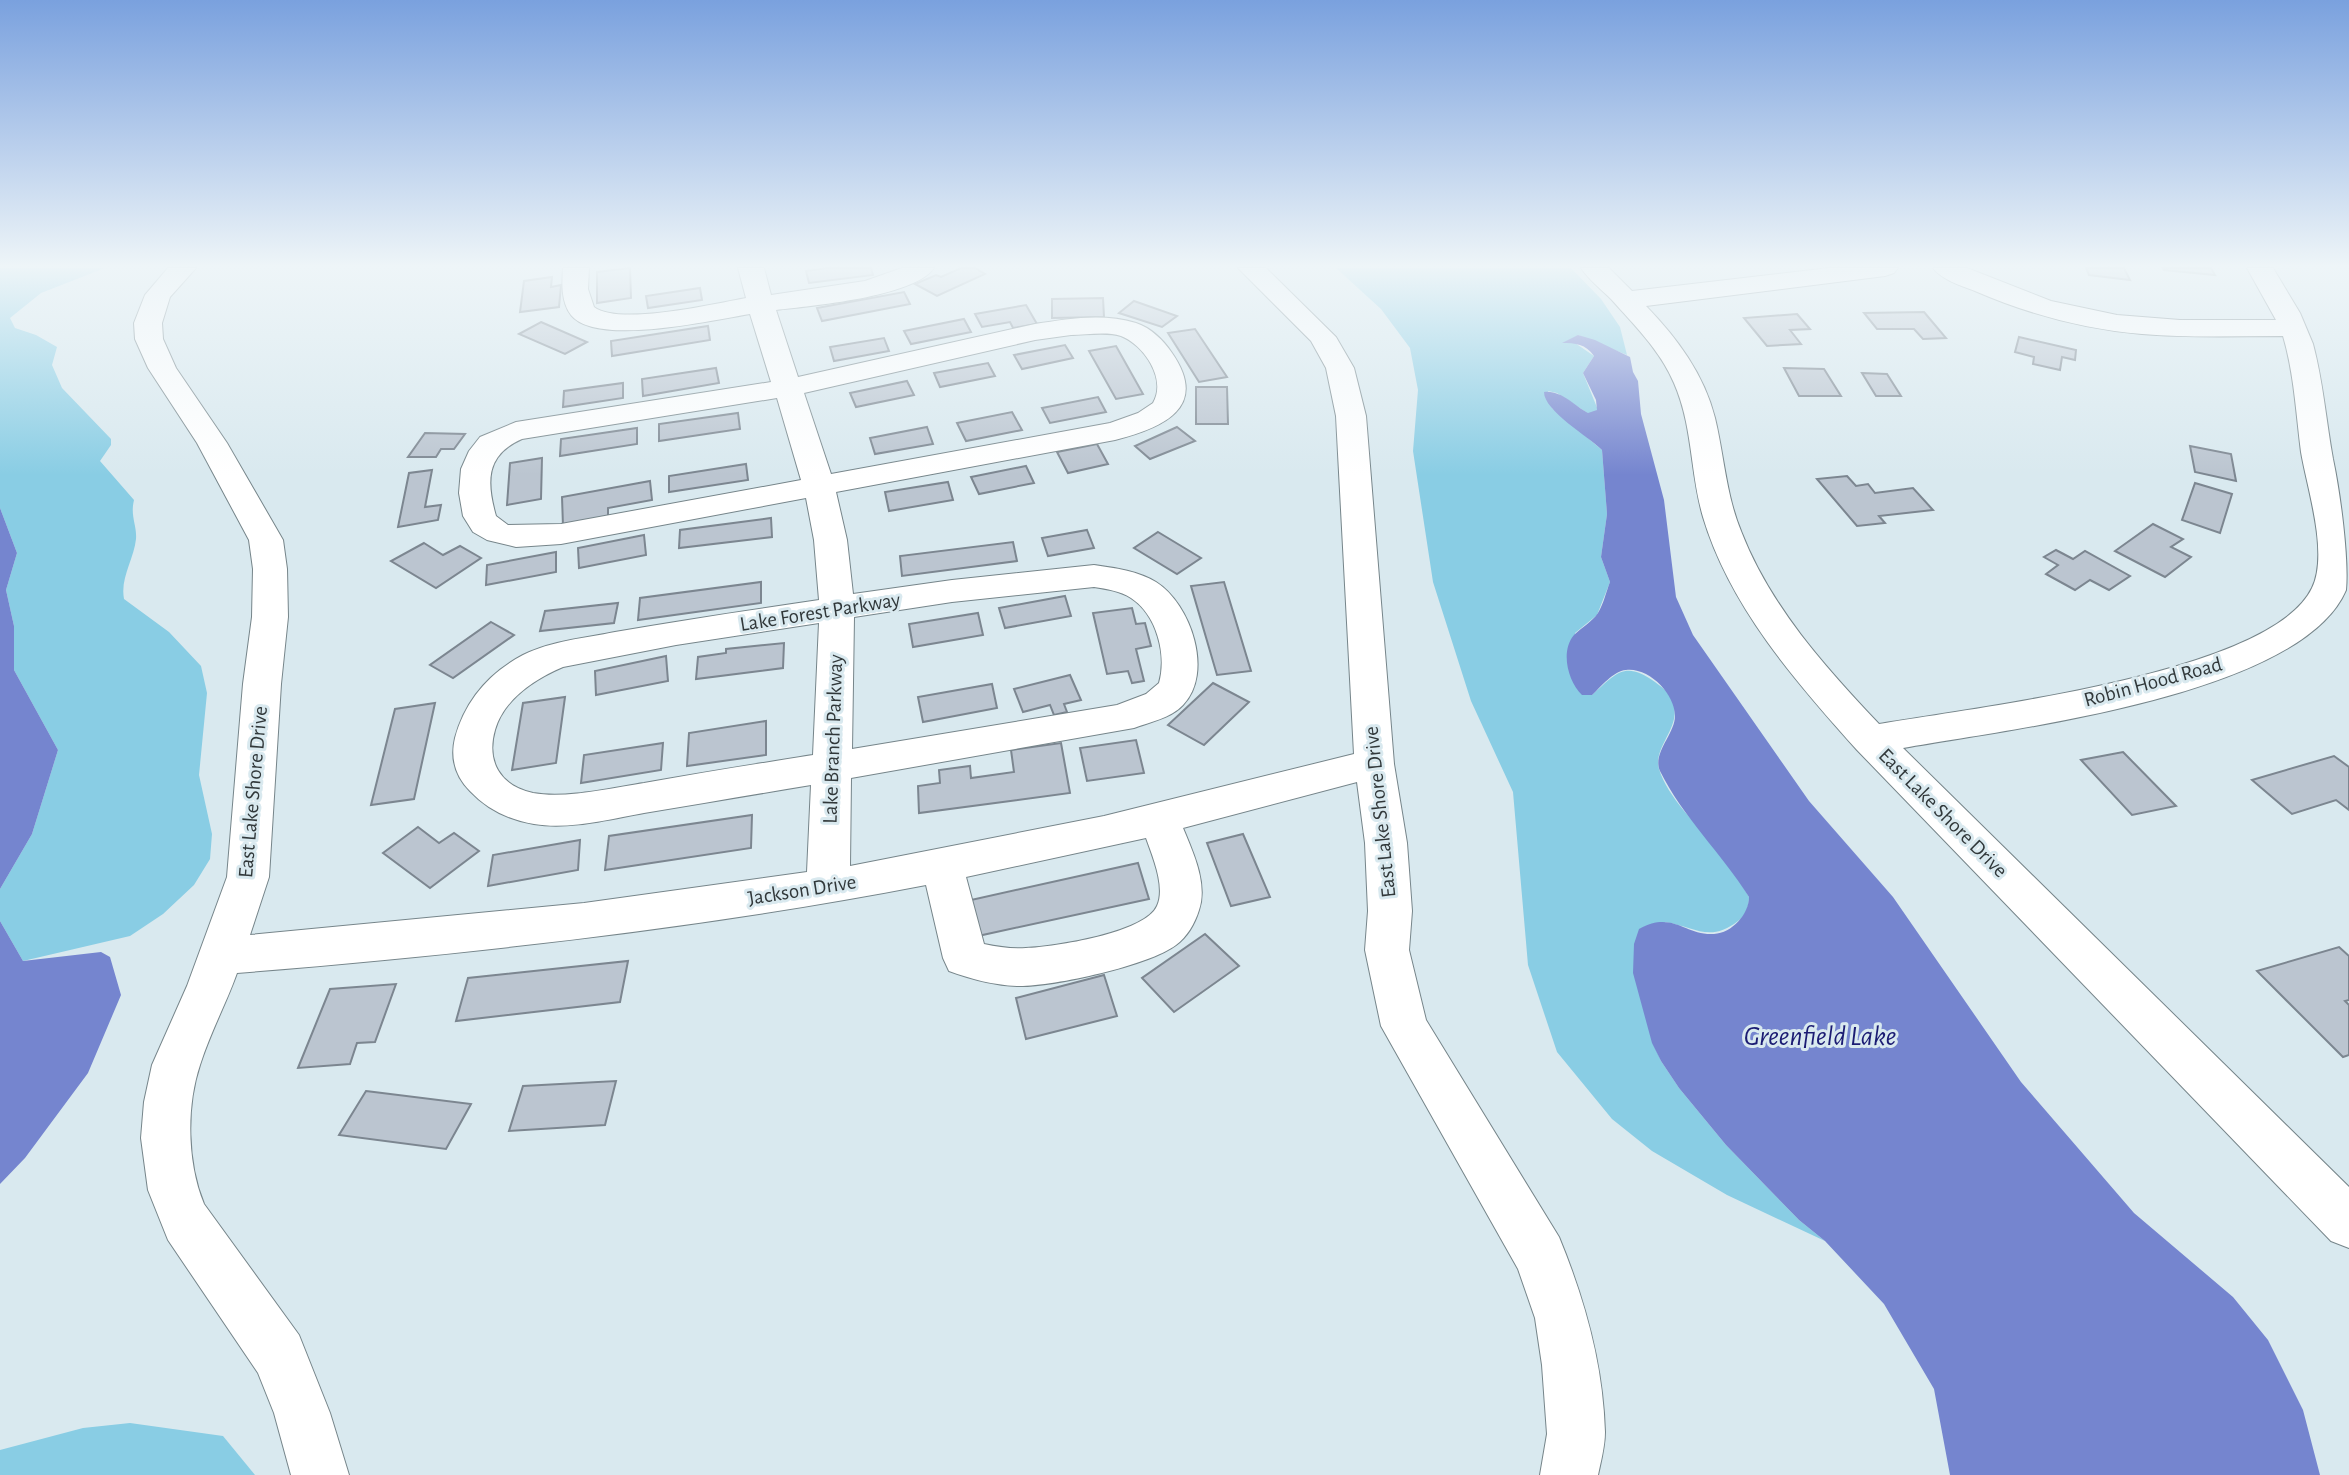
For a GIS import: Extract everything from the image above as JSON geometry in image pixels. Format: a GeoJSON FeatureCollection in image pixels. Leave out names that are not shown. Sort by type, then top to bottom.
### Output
{"type":"FeatureCollection","features":[{"type":"Feature","properties":{"kind":"street","name":"East Lake Shore Drive"},"geometry":{"type":"LineString","coordinates":[[149,337],[162,368],[212,443],[265,540],[270,569],[270,617],[262,684],[248,877],[221,956],[176,1065],[168,1102],[166,1138],[173,1190],[186,1222],[279,1355],[302,1413],[320,1475]]}},
{"type":"Feature","properties":{"kind":"street","name":"Lake Branch Parkway"},"geometry":{"type":"LineString","coordinates":[[770,337],[819,487],[835,577],[837,609],[828,886]]}},
{"type":"Feature","properties":{"kind":"street"},"geometry":{"type":"LineString","coordinates":[[1014,337],[786,388],[532,427],[507,435],[493,442],[477,463],[475,491],[481,518],[490,530],[501,533],[534,536],[561,534],[1115,431],[1145,420],[1164,408],[1174,387],[1173,378],[1163,361],[1141,337]]}},
{"type":"Feature","properties":{"kind":"street","name":"East Lake Shore Drive"},"geometry":{"type":"LineString","coordinates":[[1322,337],[1344,380],[1351,416],[1374,764],[1386,843],[1390,911],[1387,950],[1404,1026],[1539,1256],[1562,1318],[1570,1365],[1576,1434],[1569,1475]]}},
{"type":"Feature","properties":{"kind":"street","name":"East Lake Shore Drive"},"geometry":{"type":"LineString","coordinates":[[1656,337],[1673,357],[1688,382],[1696,405],[1712,492],[1725,532],[1745,577],[1764,609],[1801,660],[1871,740],[2349,1223]]}},
{"type":"Feature","properties":{"kind":"street","name":"Robin Hood Road"},"geometry":{"type":"LineString","coordinates":[[1871,740],[2129,693],[2202,674],[2254,652],[2336,610],[2330,588],[2334,567],[2331,533],[2296,337]]}},
{"type":"Feature","properties":{"kind":"street","name":"Lake Forest Parkway"},"geometry":{"type":"LineString","coordinates":[[1094,576],[1136,585],[1155,600],[1168,622],[1182,661],[1181,675],[1171,695],[1151,707],[1121,718],[832,768],[585,808],[535,809],[500,796],[475,772],[472,747],[477,727],[491,699],[509,682],[536,664],[556,656],[676,633],[1044,580],[1094,576]]}},
{"type":"Feature","properties":{"kind":"street","name":"Jackson Drive"},"geometry":{"type":"LineString","coordinates":[[221,956],[566,923],[681,909],[828,886],[942,866],[1158,819],[1323,774],[1374,764]]}},
{"type":"Feature","properties":{"kind":"street"},"geometry":{"type":"LineString","coordinates":[[942,866],[964,958],[998,967],[1031,967],[1070,961],[1158,934],[1177,912],[1180,889],[1171,850],[1158,819]]}},
{"type":"Feature","properties":{"kind":"shaded area"},"geometry":{"type":"Polygon","coordinates":[[[0,337],[39,337],[57,347],[52,365],[62,388],[111,439],[111,445],[100,461],[134,500],[136,539],[124,584],[124,599],[169,632],[201,666],[207,693],[199,775],[212,834],[210,859],[194,885],[163,914],[130,936],[23,961],[0,921],[0,889],[32,834],[58,750],[14,670],[14,626],[6,590],[17,553],[0,508],[0,337]]]}},
{"type":"Feature","properties":{"kind":"shaded area"},"geometry":{"type":"Polygon","coordinates":[[[1402,337],[1577,337],[1575,343],[1594,356],[1583,373],[1598,410],[1589,414],[1557,393],[1548,391],[1552,408],[1602,450],[1607,514],[1601,557],[1610,582],[1597,615],[1575,633],[1592,695],[1615,675],[1628,671],[1645,675],[1670,696],[1675,715],[1658,761],[1663,780],[1720,854],[1749,897],[1743,916],[1728,928],[1719,931],[1702,932],[1665,922],[1653,1043],[1679,1088],[1726,1145],[1799,1220],[1825,1241],[1727,1195],[1652,1151],[1612,1119],[1557,1052],[1528,965],[1513,792],[1471,701],[1433,582],[1413,451],[1418,390],[1410,348],[1402,337]]]}},
{"type":"Feature","properties":{"kind":"shaded area"},"geometry":{"type":"Polygon","coordinates":[[[1582,337],[1622,337],[1627,355],[1582,337]]]}},
{"type":"Feature","properties":{"kind":"shaded area"},"geometry":{"type":"Polygon","coordinates":[[[130,1423],[223,1436],[255,1475],[0,1475],[0,1450],[83,1428],[130,1423]]]}},
{"type":"Feature","properties":{"kind":"water","name":"Greenfield Lake"},"geometry":{"type":"Polygon","coordinates":[[[1574,337],[1584,337],[1630,357],[1638,381],[1641,414],[1664,500],[1676,597],[1693,635],[1809,801],[1893,897],[2021,1082],[2134,1213],[2233,1297],[2268,1340],[2303,1410],[2320,1475],[1950,1475],[1934,1389],[1884,1304],[1825,1241],[1799,1220],[1726,1145],[1679,1088],[1652,1043],[1633,973],[1634,944],[1639,929],[1661,922],[1704,934],[1721,933],[1743,916],[1749,897],[1679,804],[1660,771],[1659,757],[1672,730],[1675,716],[1666,691],[1652,677],[1635,670],[1626,670],[1612,676],[1592,695],[1582,695],[1570,675],[1567,649],[1570,642],[1598,613],[1610,582],[1601,557],[1607,514],[1602,450],[1551,407],[1544,392],[1556,393],[1588,413],[1597,410],[1596,400],[1583,373],[1594,356],[1580,345],[1562,343],[1574,337]]]}},
{"type":"Feature","properties":{"kind":"water"},"geometry":{"type":"Polygon","coordinates":[[[0,508],[17,553],[6,590],[14,626],[14,670],[58,750],[32,834],[0,889],[0,508]]]}},
{"type":"Feature","properties":{"kind":"water"},"geometry":{"type":"Polygon","coordinates":[[[0,921],[23,961],[101,952],[110,957],[121,995],[88,1073],[25,1158],[0,1184],[0,921]]]}},
{"type":"Feature","properties":{"kind":"building"},"geometry":{"type":"Polygon","coordinates":[[[526,337],[575,337],[587,342],[565,354],[526,337]]]}},
{"type":"Feature","properties":{"kind":"building"},"geometry":{"type":"Polygon","coordinates":[[[638,337],[710,337],[710,340],[612,356],[611,341],[638,337]]]}},
{"type":"Feature","properties":{"kind":"building"},"geometry":{"type":"Polygon","coordinates":[[[907,337],[947,337],[911,344],[907,337]]]}},
{"type":"Feature","properties":{"kind":"building"},"geometry":{"type":"Polygon","coordinates":[[[1170,337],[1200,337],[1227,377],[1199,382],[1170,337]]]}},
{"type":"Feature","properties":{"kind":"building"},"geometry":{"type":"Polygon","coordinates":[[[1759,337],[1795,337],[1801,344],[1767,346],[1759,337]]]}},
{"type":"Feature","properties":{"kind":"building"},"geometry":{"type":"Polygon","coordinates":[[[1921,337],[1946,338],[1923,339],[1921,337]]]}},
{"type":"Feature","properties":{"kind":"building"},"geometry":{"type":"Polygon","coordinates":[[[2019,337],[2076,350],[2075,360],[2062,357],[2060,370],[2033,364],[2034,357],[2015,352],[2019,337]]]}},
{"type":"Feature","properties":{"kind":"building"},"geometry":{"type":"Polygon","coordinates":[[[884,338],[889,351],[834,361],[830,347],[884,338]]]}},
{"type":"Feature","properties":{"kind":"building"},"geometry":{"type":"Polygon","coordinates":[[[1065,345],[1073,358],[1022,369],[1014,355],[1065,345]]]}},
{"type":"Feature","properties":{"kind":"building"},"geometry":{"type":"Polygon","coordinates":[[[1116,346],[1143,394],[1116,399],[1089,351],[1116,346]]]}},
{"type":"Feature","properties":{"kind":"building"},"geometry":{"type":"Polygon","coordinates":[[[988,363],[995,376],[940,387],[934,373],[988,363]]]}},
{"type":"Feature","properties":{"kind":"building"},"geometry":{"type":"Polygon","coordinates":[[[716,368],[719,383],[643,396],[642,379],[716,368]]]}},
{"type":"Feature","properties":{"kind":"building"},"geometry":{"type":"Polygon","coordinates":[[[1784,368],[1824,369],[1841,396],[1799,396],[1784,368]]]}},
{"type":"Feature","properties":{"kind":"building"},"geometry":{"type":"Polygon","coordinates":[[[1862,373],[1887,374],[1901,396],[1876,396],[1862,373]]]}},
{"type":"Feature","properties":{"kind":"building"},"geometry":{"type":"Polygon","coordinates":[[[907,381],[914,395],[856,407],[850,393],[907,381]]]}},
{"type":"Feature","properties":{"kind":"building"},"geometry":{"type":"Polygon","coordinates":[[[623,383],[623,398],[563,407],[564,391],[623,383]]]}},
{"type":"Feature","properties":{"kind":"building"},"geometry":{"type":"Polygon","coordinates":[[[1196,387],[1227,387],[1228,424],[1196,424],[1196,387]]]}},
{"type":"Feature","properties":{"kind":"building"},"geometry":{"type":"Polygon","coordinates":[[[1098,397],[1106,412],[1050,423],[1042,408],[1098,397]]]}},
{"type":"Feature","properties":{"kind":"building"},"geometry":{"type":"Polygon","coordinates":[[[1012,412],[1022,430],[966,441],[957,423],[1012,412]]]}},
{"type":"Feature","properties":{"kind":"building"},"geometry":{"type":"Polygon","coordinates":[[[738,413],[740,429],[659,441],[659,424],[738,413]]]}},
{"type":"Feature","properties":{"kind":"building"},"geometry":{"type":"Polygon","coordinates":[[[927,427],[933,444],[875,454],[870,438],[927,427]]]}},
{"type":"Feature","properties":{"kind":"building"},"geometry":{"type":"Polygon","coordinates":[[[1177,427],[1195,441],[1150,459],[1135,446],[1177,427]]]}},
{"type":"Feature","properties":{"kind":"building"},"geometry":{"type":"Polygon","coordinates":[[[637,428],[637,444],[560,456],[561,439],[637,428]]]}},
{"type":"Feature","properties":{"kind":"building"},"geometry":{"type":"Polygon","coordinates":[[[425,433],[465,434],[454,449],[441,449],[436,457],[408,457],[425,433]]]}},
{"type":"Feature","properties":{"kind":"building"},"geometry":{"type":"Polygon","coordinates":[[[1097,444],[1108,464],[1068,473],[1057,452],[1097,444]]]}},
{"type":"Feature","properties":{"kind":"building"},"geometry":{"type":"Polygon","coordinates":[[[2190,446],[2231,454],[2236,481],[2195,472],[2190,446]]]}},
{"type":"Feature","properties":{"kind":"building"},"geometry":{"type":"Polygon","coordinates":[[[542,458],[541,499],[507,505],[510,463],[542,458]]]}},
{"type":"Feature","properties":{"kind":"building"},"geometry":{"type":"Polygon","coordinates":[[[746,464],[748,480],[669,492],[669,476],[746,464]]]}},
{"type":"Feature","properties":{"kind":"building"},"geometry":{"type":"Polygon","coordinates":[[[1026,466],[1034,483],[979,494],[971,477],[1026,466]]]}},
{"type":"Feature","properties":{"kind":"building"},"geometry":{"type":"Polygon","coordinates":[[[432,470],[425,507],[441,505],[438,520],[398,527],[409,473],[432,470]]]}},
{"type":"Feature","properties":{"kind":"building"},"geometry":{"type":"Polygon","coordinates":[[[1847,476],[1856,486],[1868,484],[1875,493],[1913,488],[1933,510],[1879,516],[1885,523],[1857,526],[1817,479],[1847,476]]]}},
{"type":"Feature","properties":{"kind":"building"},"geometry":{"type":"Polygon","coordinates":[[[650,481],[652,500],[608,508],[608,517],[563,526],[562,497],[650,481]]]}},
{"type":"Feature","properties":{"kind":"building"},"geometry":{"type":"Polygon","coordinates":[[[948,482],[953,500],[889,511],[885,492],[948,482]]]}},
{"type":"Feature","properties":{"kind":"building"},"geometry":{"type":"Polygon","coordinates":[[[2195,483],[2232,494],[2220,533],[2182,520],[2195,483]]]}},
{"type":"Feature","properties":{"kind":"building"},"geometry":{"type":"Polygon","coordinates":[[[771,518],[772,537],[679,548],[680,530],[771,518]]]}},
{"type":"Feature","properties":{"kind":"building"},"geometry":{"type":"Polygon","coordinates":[[[2153,524],[2183,539],[2171,547],[2191,557],[2165,577],[2115,551],[2153,524]]]}},
{"type":"Feature","properties":{"kind":"building"},"geometry":{"type":"Polygon","coordinates":[[[1087,530],[1094,548],[1048,556],[1042,538],[1087,530]]]}},
{"type":"Feature","properties":{"kind":"building"},"geometry":{"type":"Polygon","coordinates":[[[1158,532],[1201,558],[1177,574],[1134,548],[1158,532]]]}},
{"type":"Feature","properties":{"kind":"building"},"geometry":{"type":"Polygon","coordinates":[[[644,535],[646,555],[579,568],[578,548],[644,535]]]}},
{"type":"Feature","properties":{"kind":"building"},"geometry":{"type":"Polygon","coordinates":[[[1013,542],[1017,561],[902,576],[900,556],[1013,542]]]}},
{"type":"Feature","properties":{"kind":"building"},"geometry":{"type":"Polygon","coordinates":[[[424,543],[443,555],[460,546],[481,558],[436,588],[391,561],[424,543]]]}},
{"type":"Feature","properties":{"kind":"building"},"geometry":{"type":"Polygon","coordinates":[[[2056,550],[2073,559],[2085,551],[2130,576],[2109,590],[2090,580],[2075,590],[2046,574],[2058,565],[2044,557],[2056,550]]]}},
{"type":"Feature","properties":{"kind":"building"},"geometry":{"type":"Polygon","coordinates":[[[556,552],[556,572],[486,585],[487,565],[556,552]]]}},
{"type":"Feature","properties":{"kind":"building"},"geometry":{"type":"Polygon","coordinates":[[[761,582],[761,603],[638,620],[640,598],[761,582]]]}},
{"type":"Feature","properties":{"kind":"building"},"geometry":{"type":"Polygon","coordinates":[[[1224,582],[1251,671],[1217,675],[1191,586],[1224,582]]]}},
{"type":"Feature","properties":{"kind":"building"},"geometry":{"type":"Polygon","coordinates":[[[1065,596],[1071,616],[1005,628],[999,608],[1065,596]]]}},
{"type":"Feature","properties":{"kind":"building"},"geometry":{"type":"Polygon","coordinates":[[[618,603],[614,623],[540,631],[545,611],[618,603]]]}},
{"type":"Feature","properties":{"kind":"building"},"geometry":{"type":"Polygon","coordinates":[[[1132,608],[1136,624],[1145,623],[1151,646],[1136,649],[1144,681],[1132,683],[1128,671],[1107,674],[1093,613],[1132,608]]]}},
{"type":"Feature","properties":{"kind":"building"},"geometry":{"type":"Polygon","coordinates":[[[978,613],[983,635],[913,647],[909,624],[978,613]]]}},
{"type":"Feature","properties":{"kind":"building"},"geometry":{"type":"Polygon","coordinates":[[[491,622],[514,635],[453,678],[430,665],[491,622]]]}},
{"type":"Feature","properties":{"kind":"building"},"geometry":{"type":"Polygon","coordinates":[[[784,643],[783,668],[696,679],[698,657],[726,653],[726,649],[784,643]]]}},
{"type":"Feature","properties":{"kind":"building"},"geometry":{"type":"Polygon","coordinates":[[[666,656],[668,681],[596,695],[595,671],[666,656]]]}},
{"type":"Feature","properties":{"kind":"building"},"geometry":{"type":"Polygon","coordinates":[[[1070,675],[1081,700],[1064,704],[1067,712],[1054,715],[1050,705],[1023,712],[1014,689],[1070,675]]]}},
{"type":"Feature","properties":{"kind":"building"},"geometry":{"type":"Polygon","coordinates":[[[1213,683],[1249,702],[1204,745],[1168,725],[1213,683]]]}},
{"type":"Feature","properties":{"kind":"building"},"geometry":{"type":"Polygon","coordinates":[[[992,684],[997,708],[923,722],[918,697],[992,684]]]}},
{"type":"Feature","properties":{"kind":"building"},"geometry":{"type":"Polygon","coordinates":[[[565,697],[556,763],[512,770],[523,703],[565,697]]]}},
{"type":"Feature","properties":{"kind":"building"},"geometry":{"type":"Polygon","coordinates":[[[435,703],[414,799],[371,805],[395,709],[435,703]]]}},
{"type":"Feature","properties":{"kind":"building"},"geometry":{"type":"Polygon","coordinates":[[[766,721],[766,755],[687,766],[689,733],[766,721]]]}},
{"type":"Feature","properties":{"kind":"building"},"geometry":{"type":"Polygon","coordinates":[[[1136,740],[1144,773],[1087,781],[1080,748],[1136,740]]]}},
{"type":"Feature","properties":{"kind":"building"},"geometry":{"type":"Polygon","coordinates":[[[663,743],[661,770],[581,783],[584,755],[663,743]]]}},
{"type":"Feature","properties":{"kind":"building"},"geometry":{"type":"Polygon","coordinates":[[[1061,743],[1070,793],[919,813],[918,786],[940,783],[939,770],[970,766],[971,778],[1014,772],[1011,750],[1061,743]]]}},
{"type":"Feature","properties":{"kind":"building"},"geometry":{"type":"Polygon","coordinates":[[[2123,752],[2176,806],[2132,815],[2081,760],[2123,752]]]}},
{"type":"Feature","properties":{"kind":"building"},"geometry":{"type":"Polygon","coordinates":[[[2334,756],[2349,767],[2349,810],[2336,800],[2292,814],[2252,780],[2334,756]]]}},
{"type":"Feature","properties":{"kind":"building"},"geometry":{"type":"Polygon","coordinates":[[[752,815],[751,848],[605,870],[609,836],[752,815]]]}},
{"type":"Feature","properties":{"kind":"building"},"geometry":{"type":"Polygon","coordinates":[[[418,827],[439,843],[454,833],[479,851],[430,888],[383,853],[418,827]]]}},
{"type":"Feature","properties":{"kind":"building"},"geometry":{"type":"Polygon","coordinates":[[[1243,834],[1270,897],[1231,906],[1207,843],[1243,834]]]}},
{"type":"Feature","properties":{"kind":"building"},"geometry":{"type":"Polygon","coordinates":[[[580,840],[578,870],[488,886],[493,855],[580,840]]]}},
{"type":"Feature","properties":{"kind":"building"},"geometry":{"type":"Polygon","coordinates":[[[1138,863],[1149,899],[978,936],[971,900],[1138,863]]]}},
{"type":"Feature","properties":{"kind":"building"},"geometry":{"type":"Polygon","coordinates":[[[1205,934],[1239,966],[1174,1012],[1142,978],[1205,934]]]}},
{"type":"Feature","properties":{"kind":"building"},"geometry":{"type":"Polygon","coordinates":[[[2339,947],[2349,956],[2349,1000],[2345,1001],[2349,1005],[2349,1055],[2343,1057],[2257,971],[2339,947]]]}},
{"type":"Feature","properties":{"kind":"building"},"geometry":{"type":"Polygon","coordinates":[[[628,961],[620,1002],[456,1021],[468,978],[628,961]]]}},
{"type":"Feature","properties":{"kind":"building"},"geometry":{"type":"Polygon","coordinates":[[[1104,975],[1117,1016],[1026,1039],[1016,998],[1104,975]]]}},
{"type":"Feature","properties":{"kind":"building"},"geometry":{"type":"Polygon","coordinates":[[[396,984],[375,1042],[357,1043],[350,1064],[298,1068],[330,989],[396,984]]]}},
{"type":"Feature","properties":{"kind":"building"},"geometry":{"type":"Polygon","coordinates":[[[616,1081],[605,1125],[509,1131],[523,1086],[616,1081]]]}},
{"type":"Feature","properties":{"kind":"building"},"geometry":{"type":"Polygon","coordinates":[[[366,1091],[471,1104],[446,1149],[339,1135],[366,1091]]]}}]}
